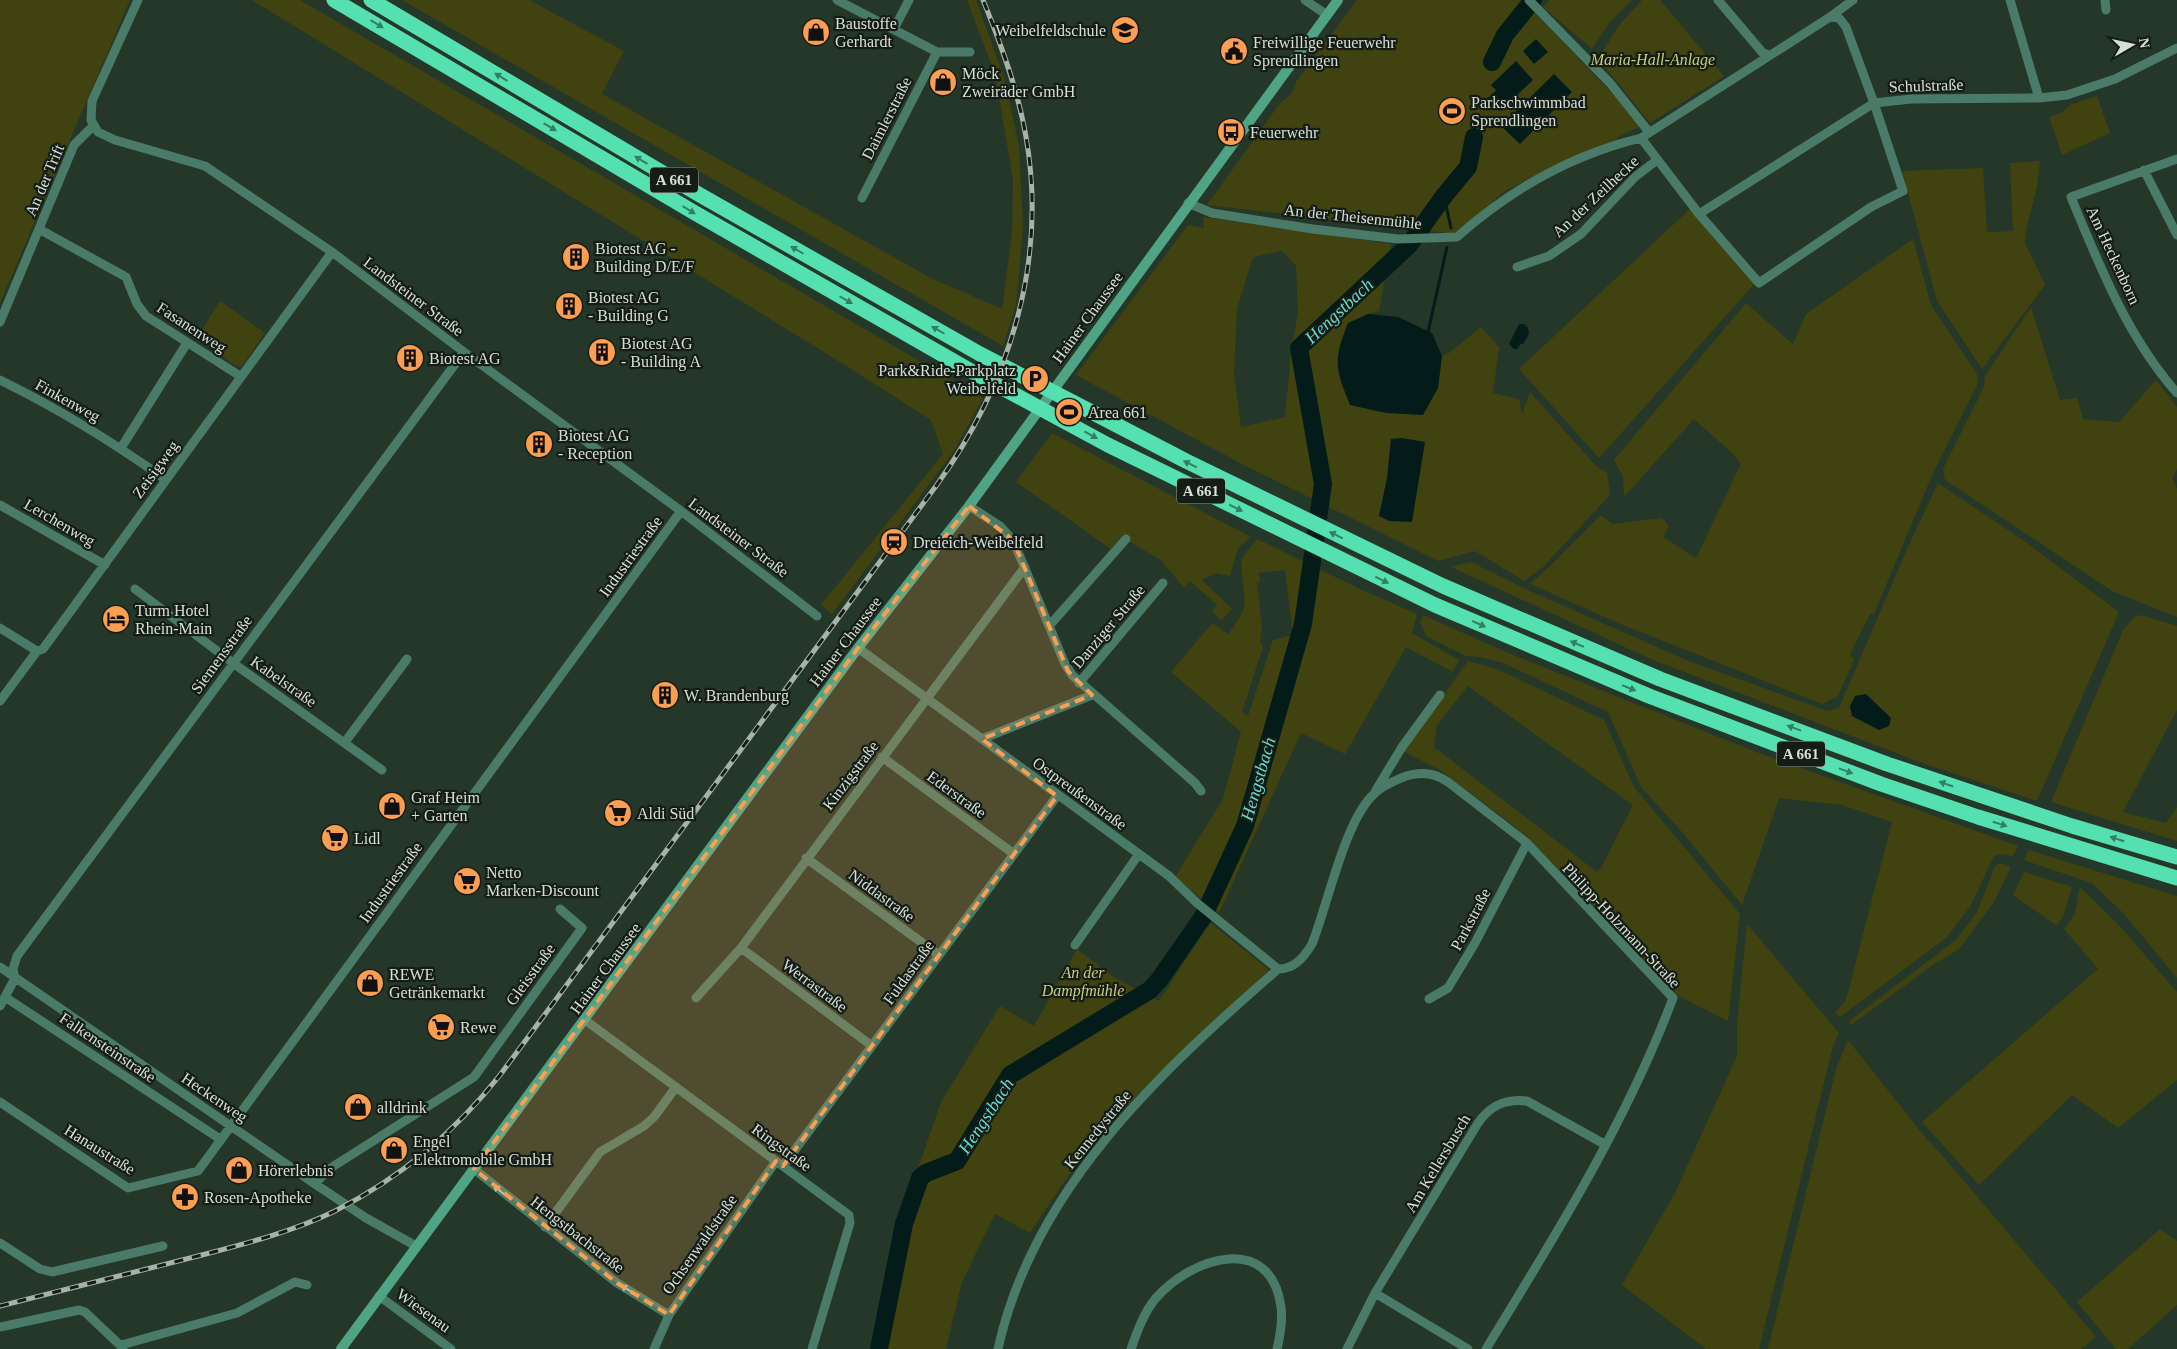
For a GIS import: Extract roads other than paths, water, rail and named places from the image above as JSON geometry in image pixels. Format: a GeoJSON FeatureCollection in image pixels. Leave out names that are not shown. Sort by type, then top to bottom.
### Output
{"type":"FeatureCollection","features":[{"type":"Feature","properties":{"kind":"highway","name":"A 661"},"geometry":{"type":"LineString","coordinates":[[334,0],[695,214],[971,371],[1108,445],[1435,605],[1649,696],[1881,784],[1978,817],[2177,878]]}},
{"type":"Feature","properties":{"kind":"highway","name":"A 661"},"geometry":{"type":"LineString","coordinates":[[371,0],[700,195],[980,354],[1186,462],[1443,586],[1660,679],[1887,764],[2072,826],[2177,857]]}},
{"type":"Feature","properties":{"kind":"street"},"geometry":{"type":"LineString","coordinates":[[94,126],[91,120],[92,101],[138,0]]}},
{"type":"Feature","properties":{"kind":"street"},"geometry":{"type":"LineString","coordinates":[[837,0],[937,52],[970,52]]}},
{"type":"Feature","properties":{"kind":"street"},"geometry":{"type":"LineString","coordinates":[[894,29],[909,0]]}},
{"type":"Feature","properties":{"kind":"street"},"geometry":{"type":"LineString","coordinates":[[1305,0],[1327,15]]}},
{"type":"Feature","properties":{"kind":"street","name":"Hainer Chaussee"},"geometry":{"type":"LineString","coordinates":[[341,1349],[858,648],[969,506],[1188,203],[1338,0]]}},
{"type":"Feature","properties":{"kind":"street"},"geometry":{"type":"LineString","coordinates":[[1529,0],[1610,83],[1649,132]]}},
{"type":"Feature","properties":{"kind":"street"},"geometry":{"type":"LineString","coordinates":[[1718,0],[1762,52],[1768,55]]}},
{"type":"Feature","properties":{"kind":"street","name":"An der Theisenmühle"},"geometry":{"type":"LineString","coordinates":[[1188,203],[1212,213],[1313,229],[1413,238],[1458,237],[1483,214],[1525,185],[1583,157],[1620,143],[1640,138],[1830,17],[1853,0]]}},
{"type":"Feature","properties":{"kind":"street"},"geometry":{"type":"LineString","coordinates":[[2010,0],[2039,98]]}},
{"type":"Feature","properties":{"kind":"street"},"geometry":{"type":"LineString","coordinates":[[2105,0],[2106,10]]}},
{"type":"Feature","properties":{"kind":"street"},"geometry":{"type":"LineString","coordinates":[[1830,17],[1839,18],[1846,27],[1874,103]]}},
{"type":"Feature","properties":{"kind":"street","name":"Schulstraße"},"geometry":{"type":"LineString","coordinates":[[1699,214],[1874,103],[1911,99],[2039,98],[2067,95],[2086,90],[2123,75],[2177,48]]}},
{"type":"Feature","properties":{"kind":"street","name":"Daimlerstraße"},"geometry":{"type":"LineString","coordinates":[[862,198],[937,52]]}},
{"type":"Feature","properties":{"kind":"street","name":"An der Zeilhecke"},"geometry":{"type":"LineString","coordinates":[[1517,267],[1549,256],[1581,234],[1635,177],[1657,160],[1699,214],[1759,283],[1871,207],[1903,191],[1874,103]]}},
{"type":"Feature","properties":{"kind":"street","name":"An der Trift"},"geometry":{"type":"LineString","coordinates":[[0,322],[74,145],[94,126]]}},
{"type":"Feature","properties":{"kind":"street","name":"Landsteiner Straße"},"geometry":{"type":"LineString","coordinates":[[94,126],[98,132],[107,137],[205,166],[332,252],[464,352],[681,511],[817,616]]}},
{"type":"Feature","properties":{"kind":"street"},"geometry":{"type":"LineString","coordinates":[[1640,138],[1657,160]]}},
{"type":"Feature","properties":{"kind":"street","name":"Am Heckenborn"},"geometry":{"type":"LineString","coordinates":[[2177,159],[2071,197],[2117,301],[2165,380],[2177,393]]}},
{"type":"Feature","properties":{"kind":"street"},"geometry":{"type":"LineString","coordinates":[[2144,170],[2177,235]]}},
{"type":"Feature","properties":{"kind":"street","name":"Fasanenweg"},"geometry":{"type":"LineString","coordinates":[[39,229],[126,276],[142,312],[240,376]]}},
{"type":"Feature","properties":{"kind":"street","name":"Zeisigweg"},"geometry":{"type":"LineString","coordinates":[[0,701],[37,651],[43,649],[332,252]]}},
{"type":"Feature","properties":{"kind":"street"},"geometry":{"type":"LineString","coordinates":[[121,448],[187,343]]}},
{"type":"Feature","properties":{"kind":"street","name":"Siemensstraße"},"geometry":{"type":"LineString","coordinates":[[15,978],[16,956],[464,352]]}},
{"type":"Feature","properties":{"kind":"street","name":"Finkenweg"},"geometry":{"type":"LineString","coordinates":[[0,380],[77,421],[121,448],[166,480]]}},
{"type":"Feature","properties":{"kind":"street","name":"Lerchenweg"},"geometry":{"type":"LineString","coordinates":[[0,505],[105,565]]}},
{"type":"Feature","properties":{"kind":"street","name":"Danziger Straße"},"geometry":{"type":"LineString","coordinates":[[969,506],[1007,532],[1017,546],[1068,671],[1080,683],[1163,583]]}},
{"type":"Feature","properties":{"kind":"street","name":"Industriestraße"},"geometry":{"type":"LineString","coordinates":[[230,1126],[681,511]]}},
{"type":"Feature","properties":{"kind":"street"},"geometry":{"type":"LineString","coordinates":[[1049,626],[1126,539]]}},
{"type":"Feature","properties":{"kind":"street","name":"Kinzigstraße"},"geometry":{"type":"LineString","coordinates":[[696,998],[741,948],[806,858],[1025,567]]}},
{"type":"Feature","properties":{"kind":"street","name":"Kabelstraße"},"geometry":{"type":"LineString","coordinates":[[135,589],[233,663],[382,770]]}},
{"type":"Feature","properties":{"kind":"street"},"geometry":{"type":"LineString","coordinates":[[0,628],[37,651]]}},
{"type":"Feature","properties":{"kind":"street","name":"Ostpreußenstraße"},"geometry":{"type":"LineString","coordinates":[[858,648],[1057,796],[1169,876],[1197,903],[1278,969]]}},
{"type":"Feature","properties":{"kind":"street"},"geometry":{"type":"LineString","coordinates":[[345,742],[407,659]]}},
{"type":"Feature","properties":{"kind":"street"},"geometry":{"type":"LineString","coordinates":[[1080,683],[1195,783],[1201,791]]}},
{"type":"Feature","properties":{"kind":"street"},"geometry":{"type":"LineString","coordinates":[[982,739],[1092,695]]}},
{"type":"Feature","properties":{"kind":"street","name":"Philipp-Holzmann-Straße"},"geometry":{"type":"LineString","coordinates":[[1278,969],[1292,967],[1306,954],[1312,944],[1354,824],[1402,747],[1440,695]]}},
{"type":"Feature","properties":{"kind":"street","name":"Ederstraße"},"geometry":{"type":"LineString","coordinates":[[882,757],[1014,854]]}},
{"type":"Feature","properties":{"kind":"street","name":"Philipp-Holzmann-Straße"},"geometry":{"type":"LineString","coordinates":[[1374,793],[1408,775],[1422,773],[1435,775],[1448,782],[1527,844],[1673,998],[1658,1037],[1606,1144],[1570,1211],[1486,1349]]}},
{"type":"Feature","properties":{"kind":"street","name":"Fuldastraße"},"geometry":{"type":"LineString","coordinates":[[780,1163],[872,1046],[1057,796]]}},
{"type":"Feature","properties":{"kind":"street","name":"Parkstraße"},"geometry":{"type":"LineString","coordinates":[[1429,999],[1448,988],[1475,943],[1527,844]]}},
{"type":"Feature","properties":{"kind":"street"},"geometry":{"type":"LineString","coordinates":[[1075,945],[1139,854]]}},
{"type":"Feature","properties":{"kind":"street","name":"Niddastraße"},"geometry":{"type":"LineString","coordinates":[[806,858],[939,955]]}},
{"type":"Feature","properties":{"kind":"street","name":"Gleisstraße"},"geometry":{"type":"LineString","coordinates":[[314,1184],[329,1169],[474,1078],[582,928],[560,908]]}},
{"type":"Feature","properties":{"kind":"street","name":"Werrastraße"},"geometry":{"type":"LineString","coordinates":[[741,948],[872,1046]]}},
{"type":"Feature","properties":{"kind":"street","name":"Heckenweg"},"geometry":{"type":"LineString","coordinates":[[0,967],[314,1184],[366,1218],[416,1246]]}},
{"type":"Feature","properties":{"kind":"street","name":"Kennedystraße"},"geometry":{"type":"LineString","coordinates":[[998,1349],[1013,1296],[1030,1253],[1060,1201],[1083,1168],[1135,1104],[1278,969]]}},
{"type":"Feature","properties":{"kind":"street"},"geometry":{"type":"LineString","coordinates":[[0,1006],[15,978]]}},
{"type":"Feature","properties":{"kind":"street","name":"Falkensteinstraße"},"geometry":{"type":"LineString","coordinates":[[5,996],[220,1139]]}},
{"type":"Feature","properties":{"kind":"street","name":"Ringstraße"},"geometry":{"type":"LineString","coordinates":[[585,1020],[848,1215],[850,1218],[812,1349]]}},
{"type":"Feature","properties":{"kind":"street"},"geometry":{"type":"LineString","coordinates":[[544,1227],[600,1152],[644,1126],[676,1087]]}},
{"type":"Feature","properties":{"kind":"street","name":"Am Kellersbusch"},"geometry":{"type":"LineString","coordinates":[[1347,1349],[1375,1293],[1478,1123],[1489,1110],[1496,1105],[1512,1100],[1527,1102],[1606,1144]]}},
{"type":"Feature","properties":{"kind":"street","name":"Hanaustraße"},"geometry":{"type":"LineString","coordinates":[[0,1102],[128,1188],[198,1171],[230,1126]]}},
{"type":"Feature","properties":{"kind":"street","name":"Ochsenwaldstraße"},"geometry":{"type":"LineString","coordinates":[[654,1349],[669,1315],[780,1163]]}},
{"type":"Feature","properties":{"kind":"street","name":"Hengstbachstraße"},"geometry":{"type":"LineString","coordinates":[[474,1169],[544,1227],[617,1283],[669,1315]]}},
{"type":"Feature","properties":{"kind":"street"},"geometry":{"type":"LineString","coordinates":[[0,1243],[40,1269],[52,1272],[163,1246]]}},
{"type":"Feature","properties":{"kind":"street"},"geometry":{"type":"LineString","coordinates":[[1131,1349],[1149,1308],[1171,1282],[1190,1269],[1206,1262],[1227,1258],[1253,1263],[1267,1273],[1276,1288],[1282,1314],[1277,1349]]}},
{"type":"Feature","properties":{"kind":"street"},"geometry":{"type":"LineString","coordinates":[[0,1327],[79,1310],[85,1312],[122,1347],[237,1312],[295,1282],[307,1285]]}},
{"type":"Feature","properties":{"kind":"street"},"geometry":{"type":"LineString","coordinates":[[1375,1293],[1468,1349]]}},
{"type":"Feature","properties":{"kind":"street","name":"Wiesenau"},"geometry":{"type":"LineString","coordinates":[[379,1296],[451,1349]]}},
{"type":"Feature","properties":{"kind":"water"},"geometry":{"type":"Polygon","coordinates":[[[1536,39],[1548,52],[1534,64],[1523,51],[1536,39]]]}},
{"type":"Feature","properties":{"kind":"water"},"geometry":{"type":"Polygon","coordinates":[[[1516,61],[1533,80],[1500,111],[1488,98],[1496,90],[1491,85],[1516,61]]]}},
{"type":"Feature","properties":{"kind":"water"},"geometry":{"type":"Polygon","coordinates":[[[1554,74],[1572,92],[1520,144],[1501,126],[1554,74]]]}},
{"type":"Feature","properties":{"kind":"water"},"geometry":{"type":"Polygon","coordinates":[[[1368,314],[1398,317],[1432,333],[1442,356],[1438,388],[1423,415],[1386,413],[1350,405],[1341,382],[1338,356],[1348,323],[1368,314]]]}},
{"type":"Feature","properties":{"kind":"water"},"geometry":{"type":"Polygon","coordinates":[[[1519,324],[1524,324],[1528,328],[1529,334],[1523,344],[1514,349],[1509,344],[1519,324]]]}},
{"type":"Feature","properties":{"kind":"water"},"geometry":{"type":"Polygon","coordinates":[[[1402,438],[1425,442],[1412,522],[1389,521],[1379,516],[1387,478],[1391,439],[1402,438]]]}},
{"type":"Feature","properties":{"kind":"water"},"geometry":{"type":"Polygon","coordinates":[[[1866,694],[1891,718],[1889,726],[1879,730],[1852,716],[1850,706],[1855,696],[1866,694]]]}},
{"type":"Feature","properties":{"kind":"waterway","name":"Hengstbach"},"geometry":{"type":"LineString","coordinates":[[1492,62],[1505,35],[1533,0]]}},
{"type":"Feature","properties":{"kind":"waterway","name":"Hengstbach"},"geometry":{"type":"LineString","coordinates":[[879,1349],[904,1224],[920,1178],[926,1173],[957,1161],[1010,1075],[1150,990],[1203,917],[1245,826],[1303,624],[1323,484],[1299,348],[1409,245],[1444,196],[1468,167],[1474,137]]}},
{"type":"Feature","properties":{"kind":"waterway"},"geometry":{"type":"LineString","coordinates":[[1444,196],[1451,228]]}},
{"type":"Feature","properties":{"kind":"waterway"},"geometry":{"type":"LineString","coordinates":[[1428,332],[1447,247]]}},
{"type":"Feature","properties":{"kind":"railway"},"geometry":{"type":"LineString","coordinates":[[0,1306],[250,1242],[302,1225],[335,1211],[382,1184],[425,1152],[464,1116],[500,1075],[936,486],[962,447],[984,406],[1002,364],[1017,320],[1026,276],[1031,230],[1031,184],[1023,119],[1014,85],[983,0]]}},
{"type":"Feature","properties":{"kind":"place","name":"Weibelfeldschule"},"geometry":{"type":"Point","coordinates":[1125,30]}},
{"type":"Feature","properties":{"kind":"place","name":"Baustoffe Gerhardt"},"geometry":{"type":"Point","coordinates":[816,32]}},
{"type":"Feature","properties":{"kind":"place","name":"Freiwillige Feuerwehr Sprendlingen"},"geometry":{"type":"Point","coordinates":[1234,51]}},
{"type":"Feature","properties":{"kind":"place","name":"Möck Zweiräder GmbH"},"geometry":{"type":"Point","coordinates":[943,82]}},
{"type":"Feature","properties":{"kind":"place","name":"Parkschwimmbad Sprendlingen"},"geometry":{"type":"Point","coordinates":[1452,111]}},
{"type":"Feature","properties":{"kind":"place","name":"Feuerwehr"},"geometry":{"type":"Point","coordinates":[1231,132]}},
{"type":"Feature","properties":{"kind":"place","name":"Biotest AG - Building D/E/F"},"geometry":{"type":"Point","coordinates":[576,257]}},
{"type":"Feature","properties":{"kind":"place","name":"Biotest AG - Building G"},"geometry":{"type":"Point","coordinates":[569,306]}},
{"type":"Feature","properties":{"kind":"place","name":"Biotest AG - Building A"},"geometry":{"type":"Point","coordinates":[602,352]}},
{"type":"Feature","properties":{"kind":"place","name":"Biotest AG"},"geometry":{"type":"Point","coordinates":[410,358]}},
{"type":"Feature","properties":{"kind":"place","name":"Park&Ride-Parkplatz Weibelfeld"},"geometry":{"type":"Point","coordinates":[1035,379]}},
{"type":"Feature","properties":{"kind":"place","name":"Area 661"},"geometry":{"type":"Point","coordinates":[1069,412]}},
{"type":"Feature","properties":{"kind":"place","name":"Biotest AG - Reception"},"geometry":{"type":"Point","coordinates":[539,444]}},
{"type":"Feature","properties":{"kind":"place","name":"Dreieich-Weibelfeld"},"geometry":{"type":"Point","coordinates":[894,542]}},
{"type":"Feature","properties":{"kind":"place","name":"Turm Hotel Rhein-Main"},"geometry":{"type":"Point","coordinates":[116,619]}},
{"type":"Feature","properties":{"kind":"place","name":"W. Brandenburg"},"geometry":{"type":"Point","coordinates":[665,695]}},
{"type":"Feature","properties":{"kind":"place","name":"Graf Heim + Garten"},"geometry":{"type":"Point","coordinates":[392,806]}},
{"type":"Feature","properties":{"kind":"place","name":"Aldi Süd"},"geometry":{"type":"Point","coordinates":[618,813]}},
{"type":"Feature","properties":{"kind":"place","name":"Lidl"},"geometry":{"type":"Point","coordinates":[335,838]}},
{"type":"Feature","properties":{"kind":"place","name":"Netto Marken-Discount"},"geometry":{"type":"Point","coordinates":[467,881]}},
{"type":"Feature","properties":{"kind":"place","name":"REWE Getränkemarkt"},"geometry":{"type":"Point","coordinates":[370,983]}},
{"type":"Feature","properties":{"kind":"place","name":"Rewe"},"geometry":{"type":"Point","coordinates":[441,1027]}},
{"type":"Feature","properties":{"kind":"place","name":"alldrink"},"geometry":{"type":"Point","coordinates":[358,1107]}},
{"type":"Feature","properties":{"kind":"place","name":"Engel Elektromobile GmbH"},"geometry":{"type":"Point","coordinates":[394,1150]}},
{"type":"Feature","properties":{"kind":"place","name":"Hörerlebnis"},"geometry":{"type":"Point","coordinates":[239,1170]}},
{"type":"Feature","properties":{"kind":"place","name":"Rosen-Apotheke"},"geometry":{"type":"Point","coordinates":[185,1197]}},
{"type":"Feature","properties":{"kind":"park label","name":"Maria-Hall-Anlage"},"geometry":{"type":"Point","coordinates":[1653,59]}},
{"type":"Feature","properties":{"kind":"park label","name":"An der Dampfmühle"},"geometry":{"type":"Point","coordinates":[1083,981]}}]}
